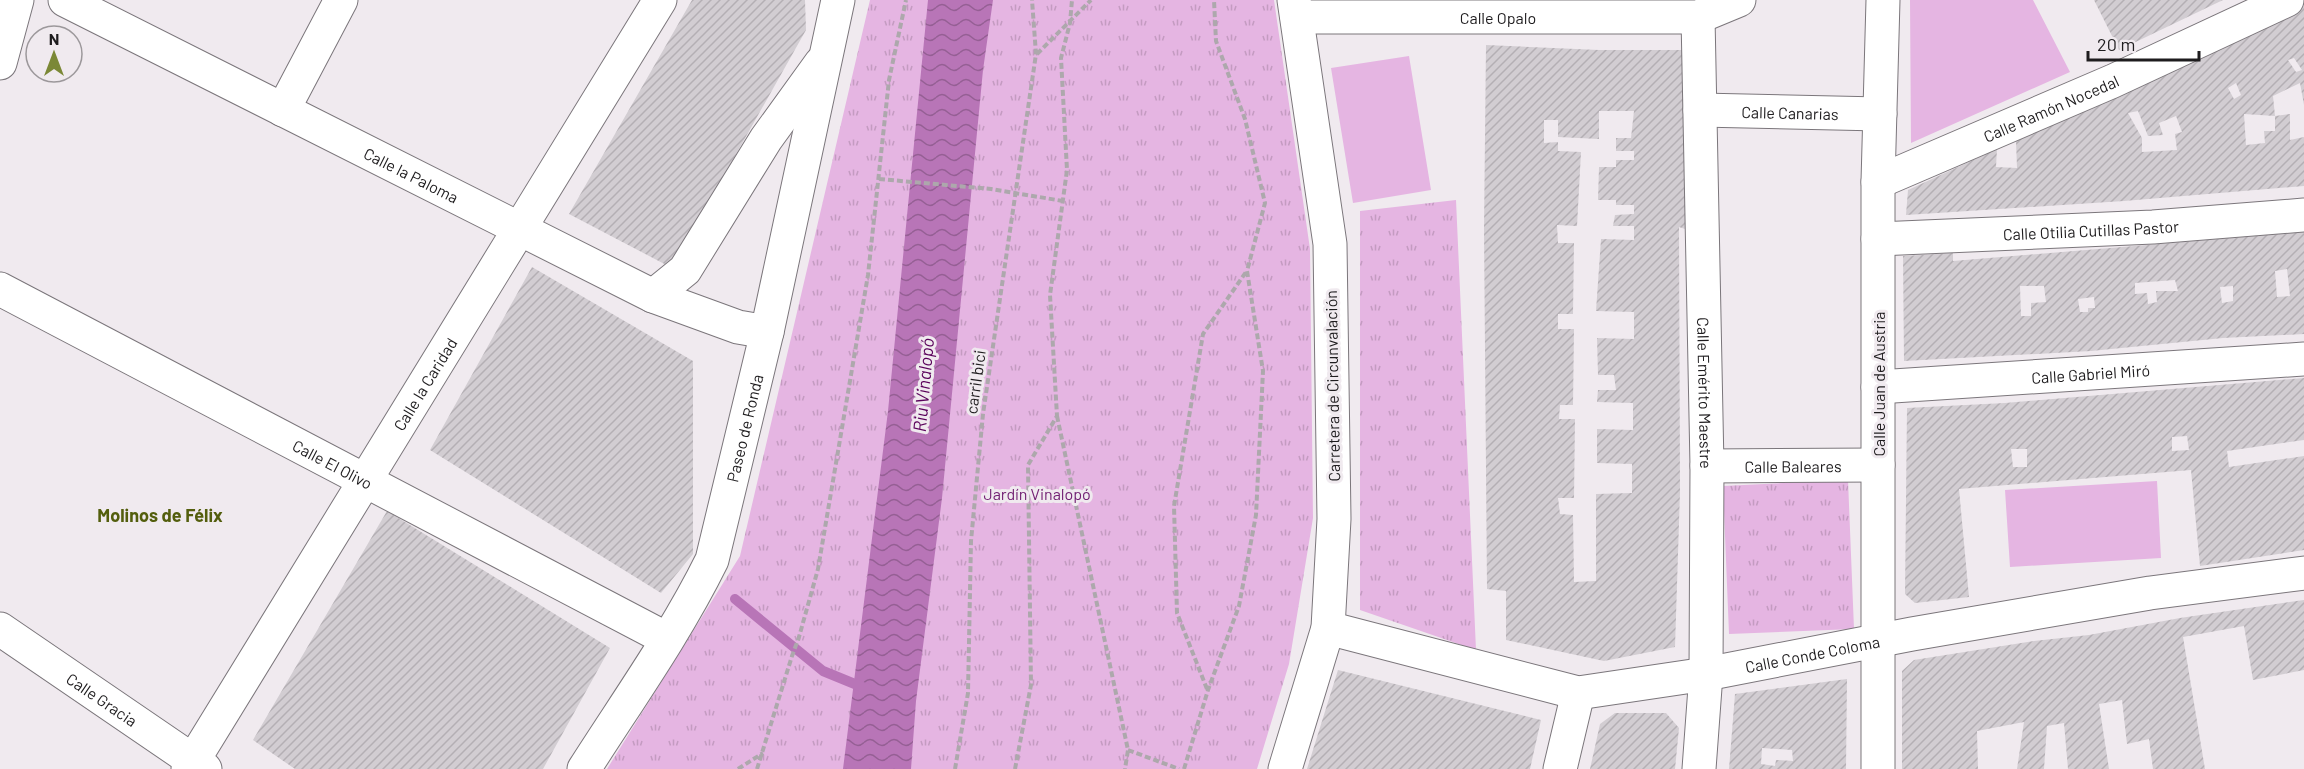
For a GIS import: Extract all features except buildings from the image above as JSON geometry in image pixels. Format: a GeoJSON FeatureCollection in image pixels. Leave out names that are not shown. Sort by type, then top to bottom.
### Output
{"type":"FeatureCollection","features":[{"type":"Feature","properties":{"kind":"street"},"geometry":{"type":"LineString","coordinates":[[0,63],[17,0]]}},
{"type":"Feature","properties":{"kind":"street","name":"Calle la Paloma"},"geometry":{"type":"LineString","coordinates":[[65,0],[653,296],[738,327],[767,332]]}},
{"type":"Feature","properties":{"kind":"street"},"geometry":{"type":"LineString","coordinates":[[284,110],[340,0]]}},
{"type":"Feature","properties":{"kind":"street","name":"Calle la Caridad"},"geometry":{"type":"LineString","coordinates":[[195,766],[365,480],[660,0]]}},
{"type":"Feature","properties":{"kind":"street","name":"Paseo de Ronda"},"geometry":{"type":"LineString","coordinates":[[584,769],[667,639],[712,560],[767,332],[838,0]]}},
{"type":"Feature","properties":{"kind":"street"},"geometry":{"type":"LineString","coordinates":[[1698,16],[1739,0]]}},
{"type":"Feature","properties":{"kind":"street","name":"Calle Juan de Austria"},"geometry":{"type":"LineString","coordinates":[[1878,769],[1878,182],[1883,0]]}},
{"type":"Feature","properties":{"kind":"street","name":"Calle Ramón Nocedal"},"geometry":{"type":"LineString","coordinates":[[1878,182],[2113,81],[2287,0]]}},
{"type":"Feature","properties":{"kind":"street","name":"Calle Opalo"},"geometry":{"type":"LineString","coordinates":[[1295,8],[1698,16]]}},
{"type":"Feature","properties":{"kind":"street","name":"Carretera de Circunvalación"},"geometry":{"type":"LineString","coordinates":[[1285,769],[1328,628],[1334,519],[1330,244],[1295,8]]}},
{"type":"Feature","properties":{"kind":"street","name":"Calle Emérito Maestre"},"geometry":{"type":"LineString","coordinates":[[1698,16],[1707,466],[1706,674],[1699,769]]}},
{"type":"Feature","properties":{"kind":"street","name":"Paseo de Ronda"},"geometry":{"type":"LineString","coordinates":[[653,296],[685,270],[766,139],[799,91],[826,58]]}},
{"type":"Feature","properties":{"kind":"street","name":"Calle Canarias"},"geometry":{"type":"LineString","coordinates":[[1700,110],[1880,114]]}},
{"type":"Feature","properties":{"kind":"street","name":"Calle Otilia Cutillas Pastor"},"geometry":{"type":"LineString","coordinates":[[1878,239],[2153,227],[2304,214]]}},
{"type":"Feature","properties":{"kind":"street","name":"Calle El Olivo"},"geometry":{"type":"LineString","coordinates":[[0,289],[667,639]]}},
{"type":"Feature","properties":{"kind":"street","name":"Calle Gabriel Miró"},"geometry":{"type":"LineString","coordinates":[[1878,387],[2304,359]]}},
{"type":"Feature","properties":{"kind":"street","name":"Calle Baleares"},"geometry":{"type":"LineString","coordinates":[[1707,466],[1878,465]]}},
{"type":"Feature","properties":{"kind":"street","name":"Calle Conde Coloma"},"geometry":{"type":"LineString","coordinates":[[1328,628],[1578,693],[1706,674],[2150,593],[2304,573]]}},
{"type":"Feature","properties":{"kind":"street","name":"Calle Gracia"},"geometry":{"type":"LineString","coordinates":[[0,629],[195,766]]}},
{"type":"Feature","properties":{"kind":"street"},"geometry":{"type":"LineString","coordinates":[[1560,769],[1578,693]]}},
{"type":"Feature","properties":{"kind":"path"},"geometry":{"type":"LineString","coordinates":[[757,769],[818,569],[868,275],[889,80],[906,0]]}},
{"type":"Feature","properties":{"kind":"path","name":"carril bici"},"geometry":{"type":"LineString","coordinates":[[955,769],[968,693],[972,541],[982,414],[1036,54],[1032,0]]}},
{"type":"Feature","properties":{"kind":"path"},"geometry":{"type":"LineString","coordinates":[[1072,0],[1070,23],[1061,58],[1067,170],[1050,295],[1057,416],[1128,750],[1125,769]]}},
{"type":"Feature","properties":{"kind":"path"},"geometry":{"type":"LineString","coordinates":[[1036,54],[1091,0]]}},
{"type":"Feature","properties":{"kind":"path"},"geometry":{"type":"LineString","coordinates":[[1208,690],[1177,613],[1174,506],[1203,334],[1247,271],[1265,203],[1245,119],[1216,41],[1214,0]]}},
{"type":"Feature","properties":{"kind":"path"},"geometry":{"type":"LineString","coordinates":[[879,179],[991,189],[1063,201]]}},
{"type":"Feature","properties":{"kind":"path"},"geometry":{"type":"LineString","coordinates":[[1184,769],[1208,690],[1239,606],[1256,515],[1263,371],[1247,271]]}},
{"type":"Feature","properties":{"kind":"path"},"geometry":{"type":"LineString","coordinates":[[1015,769],[1031,685],[1028,465],[1057,416]]}},
{"type":"Feature","properties":{"kind":"path"},"geometry":{"type":"LineString","coordinates":[[1128,750],[1179,769]]}},
{"type":"Feature","properties":{"kind":"path"},"geometry":{"type":"LineString","coordinates":[[738,769],[763,753]]}},
{"type":"Feature","properties":{"kind":"green space","name":"Jardín Vinalopó"},"geometry":{"type":"Polygon","coordinates":[[[870,0],[1274,0],[1310,249],[1313,518],[1289,664],[1257,769],[607,769],[740,556],[870,0]]]}},
{"type":"Feature","properties":{"kind":"green space"},"geometry":{"type":"Polygon","coordinates":[[[1910,0],[2033,0],[2070,72],[1911,143],[1910,0]]]}},
{"type":"Feature","properties":{"kind":"green space"},"geometry":{"type":"Polygon","coordinates":[[[1409,56],[1431,190],[1353,203],[1331,68],[1409,56]]]}},
{"type":"Feature","properties":{"kind":"green space"},"geometry":{"type":"Polygon","coordinates":[[[1456,200],[1476,650],[1360,610],[1360,211],[1456,200]]]}},
{"type":"Feature","properties":{"kind":"green space"},"geometry":{"type":"Polygon","coordinates":[[[1848,480],[1854,629],[1729,634],[1723,486],[1848,480]]]}},
{"type":"Feature","properties":{"kind":"green space"},"geometry":{"type":"Polygon","coordinates":[[[2157,481],[2161,558],[2010,567],[2005,490],[2157,481]]]}},
{"type":"Feature","properties":{"kind":"water","name":"Riu Vinalopó"},"geometry":{"type":"Polygon","coordinates":[[[928,0],[993,0],[983,70],[942,498],[916,701],[911,769],[843,769],[888,411],[928,0]]]}},
{"type":"Feature","properties":{"kind":"waterway"},"geometry":{"type":"LineString","coordinates":[[735,599],[823,671],[867,689]]}},
{"type":"Feature","properties":{"kind":"district","name":"Molinos de Félix"},"geometry":{"type":"Point","coordinates":[160,515]}}]}
